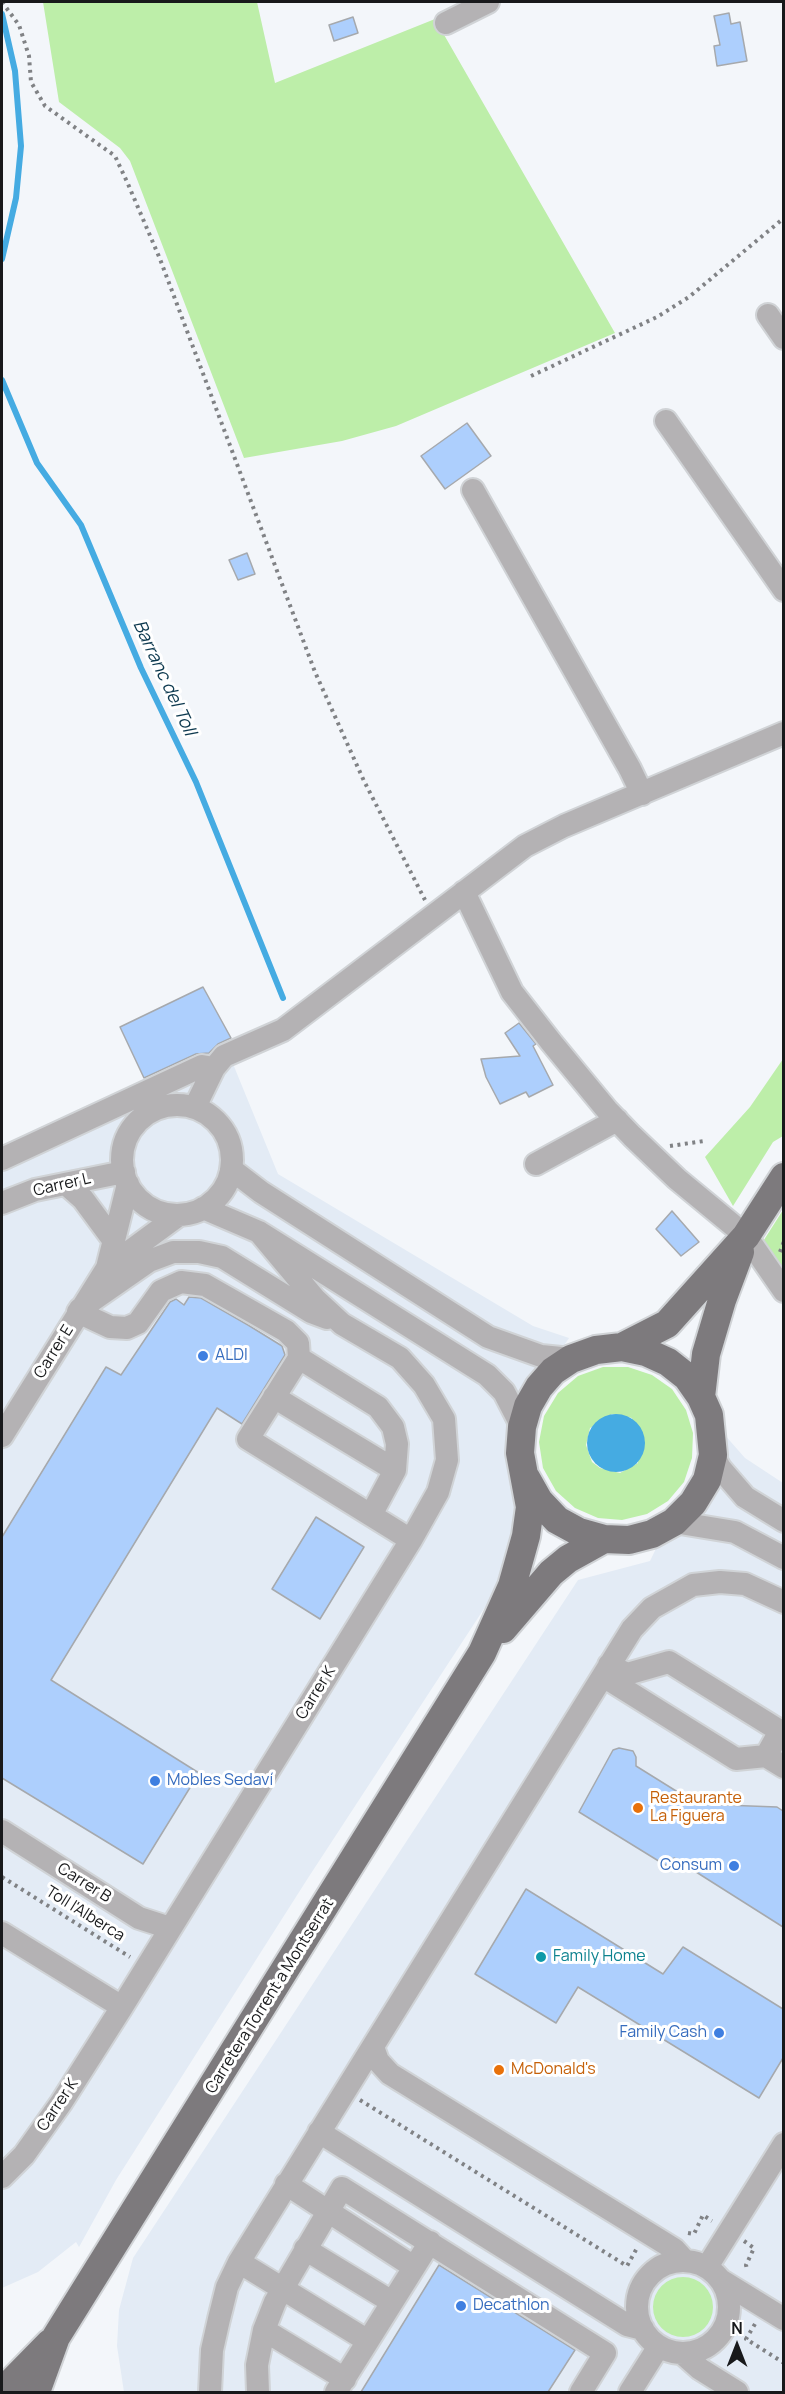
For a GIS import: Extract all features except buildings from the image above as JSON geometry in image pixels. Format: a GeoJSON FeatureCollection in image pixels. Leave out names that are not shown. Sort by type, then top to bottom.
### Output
{"type":"FeatureCollection","features":[{"type":"Feature","properties":{"kind":"main road"},"geometry":{"type":"LineString","coordinates":[[622,1347],[667,1324],[746,1236],[783,1177]]}},
{"type":"Feature","properties":{"kind":"main road"},"geometry":{"type":"LineString","coordinates":[[701,1397],[706,1354],[722,1300],[746,1236]]}},
{"type":"Feature","properties":{"kind":"main road"},"geometry":{"type":"LineString","coordinates":[[482,1653],[512,1586],[526,1536],[530,1507],[520,1453],[522,1426],[528,1406],[539,1387],[553,1371],[571,1359],[596,1350],[622,1347],[646,1352],[668,1362],[687,1377],[701,1397],[709,1415],[713,1455],[707,1480],[693,1503],[674,1522],[652,1534],[629,1540],[604,1539],[579,1532],[557,1520],[539,1501],[526,1478]]}},
{"type":"Feature","properties":{"kind":"main road"},"geometry":{"type":"LineString","coordinates":[[482,1653],[551,1573],[585,1548],[604,1539]]}},
{"type":"Feature","properties":{"kind":"main road","name":"Carretera Torrent a Montserrat"},"geometry":{"type":"LineString","coordinates":[[56,2337],[482,1653]]}},
{"type":"Feature","properties":{"kind":"main road"},"geometry":{"type":"LineString","coordinates":[[2,2392],[56,2337]]}},
{"type":"Feature","properties":{"kind":"main road"},"geometry":{"type":"LineString","coordinates":[[36,2392],[56,2337]]}},
{"type":"Feature","properties":{"kind":"street"},"geometry":{"type":"LineString","coordinates":[[446,23],[488,2]]}},
{"type":"Feature","properties":{"kind":"street"},"geometry":{"type":"LineString","coordinates":[[768,315],[783,338]]}},
{"type":"Feature","properties":{"kind":"street"},"geometry":{"type":"LineString","coordinates":[[666,421],[783,590]]}},
{"type":"Feature","properties":{"kind":"street"},"geometry":{"type":"LineString","coordinates":[[472,490],[642,794]]}},
{"type":"Feature","properties":{"kind":"street"},"geometry":{"type":"LineString","coordinates":[[195,1107],[214,1068],[224,1056],[283,1030],[525,846],[564,826],[783,733]]}},
{"type":"Feature","properties":{"kind":"street"},"geometry":{"type":"LineString","coordinates":[[464,892],[512,992],[617,1120],[678,1179],[746,1236],[783,1291]]}},
{"type":"Feature","properties":{"kind":"street"},"geometry":{"type":"LineString","coordinates":[[2,1160],[202,1066],[214,1068]]}},
{"type":"Feature","properties":{"kind":"street"},"geometry":{"type":"LineString","coordinates":[[107,1268],[179,1215],[203,1208],[218,1197],[231,1169],[232,1156],[228,1138],[212,1117],[195,1107],[176,1104],[152,1110],[136,1122],[126,1138],[121,1161],[126,1178],[137,1198],[152,1209],[179,1215]]}},
{"type":"Feature","properties":{"kind":"street"},"geometry":{"type":"LineString","coordinates":[[536,1164],[617,1120]]}},
{"type":"Feature","properties":{"kind":"street"},"geometry":{"type":"LineString","coordinates":[[231,1169],[261,1192],[488,1337],[541,1356],[571,1359]]}},
{"type":"Feature","properties":{"kind":"street"},"geometry":{"type":"LineString","coordinates":[[107,1268],[126,1178]]}},
{"type":"Feature","properties":{"kind":"street","name":"Carrer L"},"geometry":{"type":"LineString","coordinates":[[2,1203],[34,1190],[66,1184],[126,1178]]}},
{"type":"Feature","properties":{"kind":"street"},"geometry":{"type":"LineString","coordinates":[[66,1184],[84,1199],[114,1241]]}},
{"type":"Feature","properties":{"kind":"street"},"geometry":{"type":"LineString","coordinates":[[203,1208],[259,1232],[487,1375],[504,1392],[522,1426]]}},
{"type":"Feature","properties":{"kind":"street","name":"Carrer K"},"geometry":{"type":"LineString","coordinates":[[2,2177],[24,2155],[122,2007],[411,1540],[438,1492],[447,1460],[444,1419],[424,1385],[400,1358],[342,1324],[315,1299],[259,1232]]}},
{"type":"Feature","properties":{"kind":"street"},"geometry":{"type":"LineString","coordinates":[[342,1324],[311,1312],[222,1257],[199,1252],[173,1252],[148,1261],[79,1310],[110,1327],[126,1328],[138,1323],[162,1291],[181,1282],[205,1285],[286,1331],[298,1343],[299,1358],[248,1439],[411,1540]]}},
{"type":"Feature","properties":{"kind":"street","name":"Carrer E"},"geometry":{"type":"LineString","coordinates":[[2,1436],[107,1268]]}},
{"type":"Feature","properties":{"kind":"street"},"geometry":{"type":"LineString","coordinates":[[299,1358],[378,1407],[393,1427],[397,1444],[394,1470],[371,1515]]}},
{"type":"Feature","properties":{"kind":"street"},"geometry":{"type":"LineString","coordinates":[[274,1397],[394,1470]]}},
{"type":"Feature","properties":{"kind":"street"},"geometry":{"type":"LineString","coordinates":[[713,1455],[720,1468],[745,1497],[783,1521]]}},
{"type":"Feature","properties":{"kind":"street"},"geometry":{"type":"LineString","coordinates":[[674,1522],[735,1532],[783,1558]]}},
{"type":"Feature","properties":{"kind":"street"},"geometry":{"type":"LineString","coordinates":[[210,2392],[212,2350],[227,2287],[239,2262],[632,1629],[652,1608],[693,1585],[720,1582],[745,1584],[783,1602]]}},
{"type":"Feature","properties":{"kind":"street"},"geometry":{"type":"LineString","coordinates":[[669,1662],[780,1731],[774,1761],[736,1759],[606,1670],[627,1674],[669,1662]]}},
{"type":"Feature","properties":{"kind":"street","name":"Carrer B"},"geometry":{"type":"LineString","coordinates":[[2,1831],[140,1918],[170,1928]]}},
{"type":"Feature","properties":{"kind":"street"},"geometry":{"type":"LineString","coordinates":[[2,1933],[122,2007]]}},
{"type":"Feature","properties":{"kind":"street"},"geometry":{"type":"LineString","coordinates":[[373,2047],[378,2061],[390,2074],[674,2249],[685,2260],[715,2274],[783,2319]]}},
{"type":"Feature","properties":{"kind":"street"},"geometry":{"type":"LineString","coordinates":[[319,2133],[627,2325],[643,2329]]}},
{"type":"Feature","properties":{"kind":"street"},"geometry":{"type":"LineString","coordinates":[[715,2274],[783,2144]]}},
{"type":"Feature","properties":{"kind":"street"},"geometry":{"type":"LineString","coordinates":[[286,2184],[414,2267]]}},
{"type":"Feature","properties":{"kind":"street"},"geometry":{"type":"LineString","coordinates":[[261,2391],[257,2365],[264,2330],[283,2288],[342,2188],[605,2353],[581,2392]]}},
{"type":"Feature","properties":{"kind":"street"},"geometry":{"type":"LineString","coordinates":[[264,2330],[341,2386],[430,2242]]}},
{"type":"Feature","properties":{"kind":"street"},"geometry":{"type":"LineString","coordinates":[[305,2249],[392,2302]]}},
{"type":"Feature","properties":{"kind":"street"},"geometry":{"type":"LineString","coordinates":[[685,2260],[664,2265],[648,2277],[640,2289],[637,2302],[638,2316],[643,2329],[659,2346],[682,2353],[697,2351],[710,2345],[720,2335],[727,2323],[730,2308],[728,2294],[715,2274]]}},
{"type":"Feature","properties":{"kind":"street"},"geometry":{"type":"LineString","coordinates":[[239,2262],[368,2341]]}},
{"type":"Feature","properties":{"kind":"street"},"geometry":{"type":"LineString","coordinates":[[630,2392],[659,2346]]}},
{"type":"Feature","properties":{"kind":"street"},"geometry":{"type":"LineString","coordinates":[[682,2353],[700,2369],[737,2392]]}},
{"type":"Feature","properties":{"kind":"path"},"geometry":{"type":"LineString","coordinates":[[2,2],[19,25],[29,56],[31,82],[45,106],[115,156],[160,259],[315,672],[364,781],[434,916]]}},
{"type":"Feature","properties":{"kind":"path"},"geometry":{"type":"LineString","coordinates":[[531,376],[657,317],[689,297],[783,218]]}},
{"type":"Feature","properties":{"kind":"path","name":"Toll l'Alberca"},"geometry":{"type":"LineString","coordinates":[[2,1876],[146,1967]]}},
{"type":"Feature","properties":{"kind":"shaded area"},"geometry":{"type":"Polygon","coordinates":[[[233,1042],[231,1059],[278,1174],[533,1326],[569,1338],[553,1362],[522,1475],[508,1572],[308,1878],[116,2180],[79,2247],[76,2242],[38,2272],[2,2288],[2,1151],[233,1042]]]}},
{"type":"Feature","properties":{"kind":"shaded area"},"geometry":{"type":"Polygon","coordinates":[[[716,1425],[745,1458],[783,1483],[783,2392],[124,2392],[117,2346],[119,2310],[133,2258],[578,1580],[650,1561],[716,1425]]]}},
{"type":"Feature","properties":{"kind":"green space"},"geometry":{"type":"Polygon","coordinates":[[[43,2],[257,2],[275,83],[435,19],[615,333],[396,426],[342,441],[244,458],[130,161],[120,148],[59,102],[43,2]]]}},
{"type":"Feature","properties":{"kind":"green space"},"geometry":{"type":"Polygon","coordinates":[[[783,1059],[783,1136],[773,1142],[733,1206],[705,1157],[750,1107],[783,1059]]]}},
{"type":"Feature","properties":{"kind":"green space"},"geometry":{"type":"Polygon","coordinates":[[[783,1210],[783,1280],[762,1243],[783,1210]]]}},
{"type":"Feature","properties":{"kind":"green space"},"geometry":{"type":"Polygon","coordinates":[[[603,1367],[628,1367],[652,1375],[672,1389],[686,1410],[693,1433],[692,1458],[684,1482],[668,1501],[647,1514],[622,1520],[598,1518],[575,1508],[556,1491],[543,1468],[539,1442],[544,1416],[558,1393],[578,1376],[603,1367]],[[612,1414],[590,1428],[586,1445],[592,1462],[600,1468],[620,1473],[638,1463],[632,1418],[612,1414]]]}},
{"type":"Feature","properties":{"kind":"green space"},"geometry":{"type":"Polygon","coordinates":[[[677,2277],[689,2277],[700,2282],[708,2290],[713,2307],[711,2319],[700,2332],[689,2337],[677,2337],[666,2332],[658,2324],[653,2313],[653,2301],[658,2290],[666,2282],[677,2277]]]}},
{"type":"Feature","properties":{"kind":"water"},"geometry":{"type":"Polygon","coordinates":[[[610,1414],[622,1414],[632,1418],[641,1427],[645,1449],[637,1464],[622,1472],[610,1472],[600,1468],[591,1459],[587,1449],[587,1437],[591,1427],[600,1418],[610,1414]]]}},
{"type":"Feature","properties":{"kind":"waterway","name":"Barranc del Toll"},"geometry":{"type":"LineString","coordinates":[[2,14],[15,71],[21,146],[16,198],[2,259]]}},
{"type":"Feature","properties":{"kind":"waterway","name":"Barranc del Toll"},"geometry":{"type":"LineString","coordinates":[[2,380],[37,463],[81,525],[141,668],[196,782],[283,998]]}},
{"type":"Feature","properties":{"kind":"place","name":"ALDI"},"geometry":{"type":"Point","coordinates":[203,1356]}},
{"type":"Feature","properties":{"kind":"place","name":"Mobles Sedaví"},"geometry":{"type":"Point","coordinates":[155,1781]}},
{"type":"Feature","properties":{"kind":"place","name":"Restaurante La Figuera"},"geometry":{"type":"Point","coordinates":[638,1808]}},
{"type":"Feature","properties":{"kind":"place","name":"Consum"},"geometry":{"type":"Point","coordinates":[734,1866]}},
{"type":"Feature","properties":{"kind":"place","name":"Family Home"},"geometry":{"type":"Point","coordinates":[541,1957]}},
{"type":"Feature","properties":{"kind":"place","name":"Family Cash"},"geometry":{"type":"Point","coordinates":[719,2033]}},
{"type":"Feature","properties":{"kind":"place","name":"McDonald's"},"geometry":{"type":"Point","coordinates":[499,2070]}},
{"type":"Feature","properties":{"kind":"place","name":"Decathlon"},"geometry":{"type":"Point","coordinates":[461,2306]}}]}
